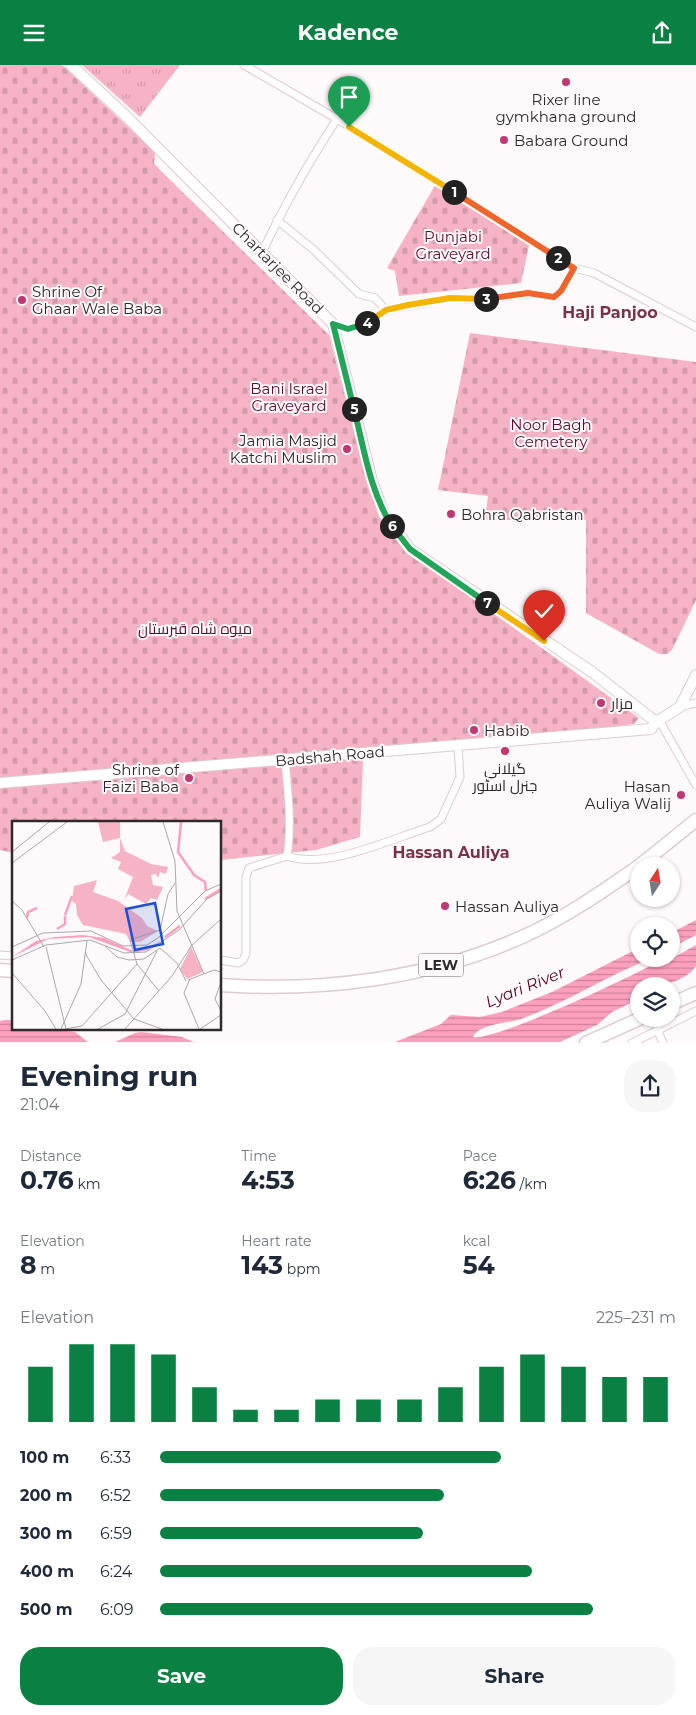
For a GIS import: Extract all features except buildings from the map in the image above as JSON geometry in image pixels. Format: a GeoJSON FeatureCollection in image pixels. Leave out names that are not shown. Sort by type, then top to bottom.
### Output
{"type":"FeatureCollection","features":[{"type":"Feature","properties":{"kind":"highway","name":"LEW"},"geometry":{"type":"LineString","coordinates":[[650,857],[696,820]]}},
{"type":"Feature","properties":{"kind":"highway","name":"LEW"},"geometry":{"type":"LineString","coordinates":[[221,985],[262,988],[320,986],[386,977],[432,967],[522,937],[600,893],[630,872]]}},
{"type":"Feature","properties":{"kind":"highway"},"geometry":{"type":"LineString","coordinates":[[680,1000],[696,993]]}},
{"type":"Feature","properties":{"kind":"highway"},"geometry":{"type":"LineString","coordinates":[[586,1043],[630,1023]]}},
{"type":"Feature","properties":{"kind":"street","name":"Chartarjee Road"},"geometry":{"type":"LineString","coordinates":[[71,65],[126,116],[333,324],[372,481],[384,513],[400,538],[410,549],[592,672],[657,721]]}},
{"type":"Feature","properties":{"kind":"street"},"geometry":{"type":"LineString","coordinates":[[244,65],[337,119],[574,268],[594,273],[696,327]]}},
{"type":"Feature","properties":{"kind":"street"},"geometry":{"type":"LineString","coordinates":[[262,253],[302,173],[337,119]]}},
{"type":"Feature","properties":{"kind":"street"},"geometry":{"type":"LineString","coordinates":[[277,220],[314,249],[359,294],[375,298],[386,310]]}},
{"type":"Feature","properties":{"kind":"street"},"geometry":{"type":"LineString","coordinates":[[333,324],[348,329],[366,323],[386,310],[450,298],[480,300],[528,293],[554,297],[561,291],[574,268]]}},
{"type":"Feature","properties":{"kind":"street"},"geometry":{"type":"LineString","coordinates":[[680,707],[696,675]]}},
{"type":"Feature","properties":{"kind":"street"},"geometry":{"type":"LineString","coordinates":[[680,707],[696,703]]}},
{"type":"Feature","properties":{"kind":"street","name":"Badshah Road"},"geometry":{"type":"LineString","coordinates":[[0,783],[651,729],[657,721],[680,707]]}},
{"type":"Feature","properties":{"kind":"street"},"geometry":{"type":"LineString","coordinates":[[657,721],[696,785]]}},
{"type":"Feature","properties":{"kind":"street"},"geometry":{"type":"LineString","coordinates":[[221,961],[238,963],[243,960],[246,954],[246,877],[248,868],[287,856],[306,861],[336,856],[430,827],[441,819],[460,777],[458,745]]}},
{"type":"Feature","properties":{"kind":"street"},"geometry":{"type":"LineString","coordinates":[[285,760],[289,817],[287,856]]}},
{"type":"Feature","properties":{"kind":"street"},"geometry":{"type":"LineString","coordinates":[[632,1043],[696,1011]]}},
{"type":"Feature","properties":{"kind":"street"},"geometry":{"type":"LineString","coordinates":[[657,1029],[663,1043]]}},
{"type":"Feature","properties":{"kind":"green space","name":"میوہ شاہ قبرستان"},"geometry":{"type":"Polygon","coordinates":[[[0,65],[62,65],[155,152],[154,163],[160,170],[329,335],[368,484],[407,551],[639,718],[634,724],[363,759],[360,837],[316,850],[221,860],[221,821],[12,821],[12,853],[0,850],[0,65]]]}},
{"type":"Feature","properties":{"kind":"green space"},"geometry":{"type":"Polygon","coordinates":[[[82,65],[180,65],[140,117],[82,65]]]}},
{"type":"Feature","properties":{"kind":"green space","name":"Punjabi Graveyard"},"geometry":{"type":"Polygon","coordinates":[[[437,182],[530,241],[521,283],[399,296],[395,271],[387,268],[437,182]]]}},
{"type":"Feature","properties":{"kind":"green space","name":"Noor Bagh Cemetery"},"geometry":{"type":"Polygon","coordinates":[[[470,333],[696,362],[696,600],[672,650],[667,654],[659,654],[586,613],[586,520],[485,520],[488,496],[438,490],[470,333]]]}},
{"type":"Feature","properties":{"kind":"shaded area"},"geometry":{"type":"Polygon","coordinates":[[[696,920],[696,935],[680,943],[680,928],[696,920]]]}},
{"type":"Feature","properties":{"kind":"shaded area"},"geometry":{"type":"Polygon","coordinates":[[[696,945],[696,966],[691,972],[680,979],[680,977],[630,977],[630,1003],[612,1012],[597,1025],[560,1042],[395,1042],[441,1024],[451,1015],[480,1017],[502,1012],[552,992],[630,953],[630,967],[632,967],[538,1013],[481,1029],[473,1037],[485,1036],[506,1030],[561,1008],[648,967],[680,967],[680,954],[696,945]]]}},
{"type":"Feature","properties":{"kind":"shaded area"},"geometry":{"type":"Polygon","coordinates":[[[12,1020],[12,1030],[75,1032],[88,1042],[0,1042],[0,1021],[12,1020]]]}},
{"type":"Feature","properties":{"kind":"shaded area"},"geometry":{"type":"Polygon","coordinates":[[[142,1032],[182,1037],[194,1042],[115,1042],[142,1032]]]}},
{"type":"Feature","properties":{"kind":"place","name":"Rixer line gymkhana ground"},"geometry":{"type":"Point","coordinates":[566,82]}},
{"type":"Feature","properties":{"kind":"place","name":"Babara Ground"},"geometry":{"type":"Point","coordinates":[504,140]}},
{"type":"Feature","properties":{"kind":"place","name":"Shrine Of Ghaar Wale Baba"},"geometry":{"type":"Point","coordinates":[22,300]}},
{"type":"Feature","properties":{"kind":"place","name":"Jamia Masjid Katchi Muslim"},"geometry":{"type":"Point","coordinates":[347,449]}},
{"type":"Feature","properties":{"kind":"place","name":"Bohra Qabristan"},"geometry":{"type":"Point","coordinates":[451,514]}},
{"type":"Feature","properties":{"kind":"place","name":"مزار"},"geometry":{"type":"Point","coordinates":[601,703]}},
{"type":"Feature","properties":{"kind":"place","name":"Habib"},"geometry":{"type":"Point","coordinates":[474,730]}},
{"type":"Feature","properties":{"kind":"place","name":"گیلانی جنرل اسٹور"},"geometry":{"type":"Point","coordinates":[505,751]}},
{"type":"Feature","properties":{"kind":"place","name":"Shrine of Faizi Baba"},"geometry":{"type":"Point","coordinates":[189,778]}},
{"type":"Feature","properties":{"kind":"place","name":"Hasan Auliya Walij"},"geometry":{"type":"Point","coordinates":[681,795]}},
{"type":"Feature","properties":{"kind":"place","name":"Hassan Auliya"},"geometry":{"type":"Point","coordinates":[445,906]}},
{"type":"Feature","properties":{"kind":"district","name":"Haji Panjoo"},"geometry":{"type":"Point","coordinates":[610,312]}},
{"type":"Feature","properties":{"kind":"district","name":"Hassan Auliya"},"geometry":{"type":"Point","coordinates":[451,852]}},
{"type":"Feature","properties":{"kind":"route"},"geometry":{"type":"LineString","coordinates":[[349,127],[574,268],[561,291],[554,297],[528,293],[480,300],[450,298],[386,310],[366,323],[348,329],[333,324],[372,481],[384,513],[400,538],[410,549],[449,577],[544,641]]}},
{"type":"Feature","properties":{"kind":"park label","name":"Bani Israel Graveyard"},"geometry":{"type":"Point","coordinates":[289,396]}},
{"type":"Feature","properties":{"kind":"water label","name":"Lyari River"},"geometry":{"type":"Point","coordinates":[525,987]}}]}
